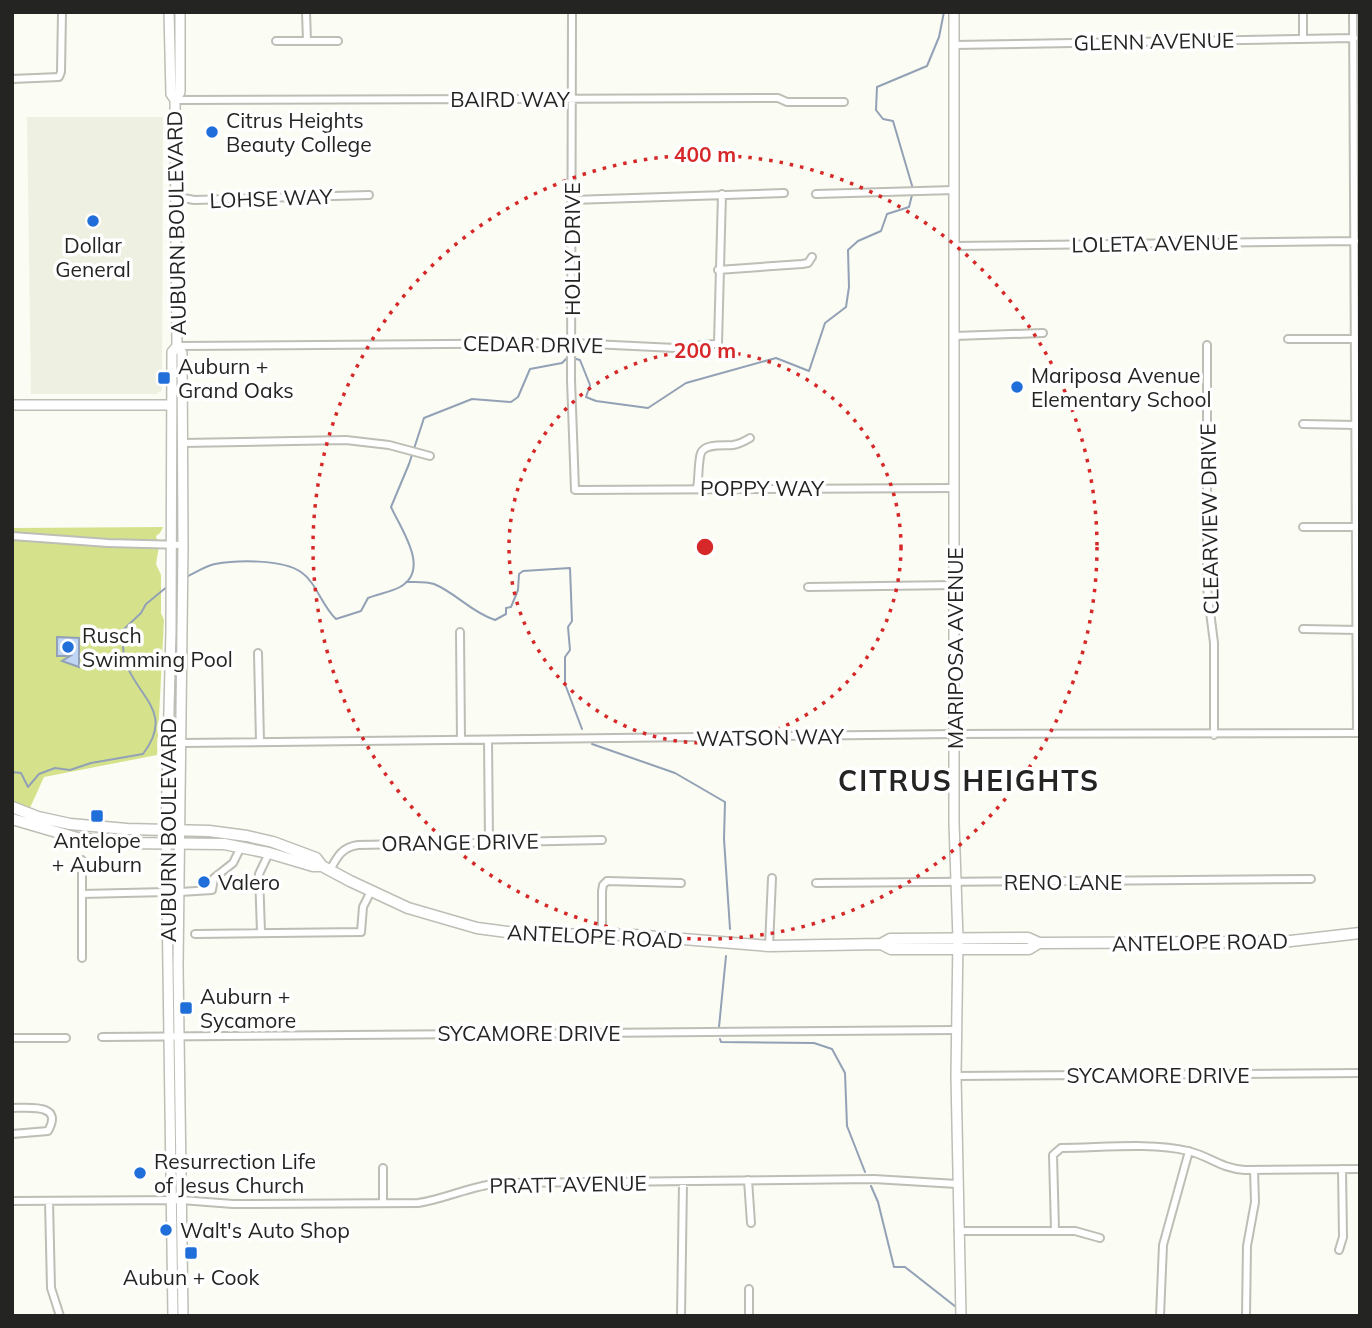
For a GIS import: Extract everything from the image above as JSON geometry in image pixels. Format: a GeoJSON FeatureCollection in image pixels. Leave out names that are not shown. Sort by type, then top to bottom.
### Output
{"type":"FeatureCollection","features":[{"type":"Feature","properties":{"kind":"main road","name":"AUBURN BOULEVARD"},"geometry":{"type":"LineString","coordinates":[[169,12],[171,94],[175,100]]}},
{"type":"Feature","properties":{"kind":"main road","name":"AUBURN BOULEVARD"},"geometry":{"type":"LineString","coordinates":[[175,1316],[177,1291],[172,1271],[171,1201],[173,1036],[180,892],[183,443],[182,353],[177,346],[174,197],[175,100],[180,92],[180,12]]}},
{"type":"Feature","properties":{"kind":"main road","name":"MARIPOSA AVENUE"},"geometry":{"type":"LineString","coordinates":[[954,12],[958,944],[956,1076],[960,1311]]}},
{"type":"Feature","properties":{"kind":"main road","name":"AUBURN BOULEVARD"},"geometry":{"type":"LineString","coordinates":[[177,346],[172,352],[172,581],[166,829],[183,1316]]}},
{"type":"Feature","properties":{"kind":"main road"},"geometry":{"type":"LineString","coordinates":[[12,405],[171,405]]}},
{"type":"Feature","properties":{"kind":"main road","name":"ANTELOPE ROAD"},"geometry":{"type":"LineString","coordinates":[[12,807],[38,817],[70,824],[127,830],[180,829],[240,835],[273,842],[316,858],[326,868],[371,891],[429,915],[477,928],[522,934],[633,936],[769,946],[881,944],[891,949],[958,944],[1029,948],[1040,943],[1282,942],[1360,933]]}},
{"type":"Feature","properties":{"kind":"main road","name":"ANTELOPE ROAD"},"geometry":{"type":"LineString","coordinates":[[12,819],[55,833],[86,839],[122,843],[180,842],[241,847],[326,868]]}},
{"type":"Feature","properties":{"kind":"street"},"geometry":{"type":"LineString","coordinates":[[12,79],[59,77],[62,12]]}},
{"type":"Feature","properties":{"kind":"street"},"geometry":{"type":"LineString","coordinates":[[306,12],[307,41]]}},
{"type":"Feature","properties":{"kind":"street","name":"HOLLY DRIVE"},"geometry":{"type":"LineString","coordinates":[[572,12],[573,485]]}},
{"type":"Feature","properties":{"kind":"street"},"geometry":{"type":"LineString","coordinates":[[1303,12],[1303,39]]}},
{"type":"Feature","properties":{"kind":"street"},"geometry":{"type":"LineString","coordinates":[[1353,12],[1357,184],[1355,339],[1358,733]]}},
{"type":"Feature","properties":{"kind":"street","name":"GLENN AVENUE"},"geometry":{"type":"LineString","coordinates":[[954,45],[1353,38]]}},
{"type":"Feature","properties":{"kind":"street"},"geometry":{"type":"LineString","coordinates":[[276,41],[338,41]]}},
{"type":"Feature","properties":{"kind":"street","name":"BAIRD WAY"},"geometry":{"type":"LineString","coordinates":[[175,100],[778,98],[787,102],[844,102]]}},
{"type":"Feature","properties":{"kind":"street"},"geometry":{"type":"LineString","coordinates":[[816,194],[954,191]]}},
{"type":"Feature","properties":{"kind":"street"},"geometry":{"type":"LineString","coordinates":[[572,200],[784,193]]}},
{"type":"Feature","properties":{"kind":"street"},"geometry":{"type":"LineString","coordinates":[[722,194],[718,270],[749,269],[762,265],[796,265],[808,263],[812,257]]}},
{"type":"Feature","properties":{"kind":"street","name":"LOHSE WAY"},"geometry":{"type":"LineString","coordinates":[[174,197],[194,200],[369,195]]}},
{"type":"Feature","properties":{"kind":"street","name":"LOLETA AVENUE"},"geometry":{"type":"LineString","coordinates":[[954,246],[1355,241]]}},
{"type":"Feature","properties":{"kind":"street","name":"CEDAR DRIVE"},"geometry":{"type":"LineString","coordinates":[[177,346],[572,343],[675,348],[718,343],[718,270]]}},
{"type":"Feature","properties":{"kind":"street"},"geometry":{"type":"LineString","coordinates":[[955,336],[1043,333]]}},
{"type":"Feature","properties":{"kind":"street"},"geometry":{"type":"LineString","coordinates":[[1288,339],[1355,339]]}},
{"type":"Feature","properties":{"kind":"street","name":"CLEARVIEW DRIVE"},"geometry":{"type":"LineString","coordinates":[[1207,345],[1207,588],[1214,643],[1214,735]]}},
{"type":"Feature","properties":{"kind":"street"},"geometry":{"type":"LineString","coordinates":[[1303,424],[1356,425]]}},
{"type":"Feature","properties":{"kind":"street"},"geometry":{"type":"LineString","coordinates":[[697,488],[703,449],[737,444],[750,439]]}},
{"type":"Feature","properties":{"kind":"street"},"geometry":{"type":"LineString","coordinates":[[183,443],[345,440],[405,449],[430,456]]}},
{"type":"Feature","properties":{"kind":"street","name":"POPPY WAY"},"geometry":{"type":"LineString","coordinates":[[573,485],[575,490],[583,491],[955,488]]}},
{"type":"Feature","properties":{"kind":"street"},"geometry":{"type":"LineString","coordinates":[[1303,527],[1357,527]]}},
{"type":"Feature","properties":{"kind":"street"},"geometry":{"type":"LineString","coordinates":[[12,536],[183,545]]}},
{"type":"Feature","properties":{"kind":"street"},"geometry":{"type":"LineString","coordinates":[[808,587],[955,585]]}},
{"type":"Feature","properties":{"kind":"street"},"geometry":{"type":"LineString","coordinates":[[1303,629],[1357,630]]}},
{"type":"Feature","properties":{"kind":"street"},"geometry":{"type":"LineString","coordinates":[[460,632],[461,740]]}},
{"type":"Feature","properties":{"kind":"street"},"geometry":{"type":"LineString","coordinates":[[258,653],[260,742]]}},
{"type":"Feature","properties":{"kind":"street","name":"WATSON WAY"},"geometry":{"type":"LineString","coordinates":[[181,743],[955,734],[1358,733]]}},
{"type":"Feature","properties":{"kind":"street"},"geometry":{"type":"LineString","coordinates":[[488,740],[489,841]]}},
{"type":"Feature","properties":{"kind":"street","name":"ORANGE DRIVE"},"geometry":{"type":"LineString","coordinates":[[326,868],[347,847],[358,845],[602,841]]}},
{"type":"Feature","properties":{"kind":"street"},"geometry":{"type":"LineString","coordinates":[[180,892],[212,890],[214,878],[233,863],[241,847]]}},
{"type":"Feature","properties":{"kind":"street"},"geometry":{"type":"LineString","coordinates":[[261,932],[259,874],[269,853]]}},
{"type":"Feature","properties":{"kind":"street"},"geometry":{"type":"LineString","coordinates":[[82,860],[82,958]]}},
{"type":"Feature","properties":{"kind":"street"},"geometry":{"type":"LineString","coordinates":[[769,946],[772,878]]}},
{"type":"Feature","properties":{"kind":"street","name":"RENO LANE"},"geometry":{"type":"LineString","coordinates":[[816,883],[1311,879]]}},
{"type":"Feature","properties":{"kind":"street"},"geometry":{"type":"LineString","coordinates":[[601,936],[602,891],[607,881],[681,883]]}},
{"type":"Feature","properties":{"kind":"street"},"geometry":{"type":"LineString","coordinates":[[195,933],[361,932],[363,907],[371,891]]}},
{"type":"Feature","properties":{"kind":"street"},"geometry":{"type":"LineString","coordinates":[[82,894],[167,892]]}},
{"type":"Feature","properties":{"kind":"street","name":"SYCAMORE DRIVE"},"geometry":{"type":"LineString","coordinates":[[102,1037],[957,1030]]}},
{"type":"Feature","properties":{"kind":"street"},"geometry":{"type":"LineString","coordinates":[[12,1038],[66,1038]]}},
{"type":"Feature","properties":{"kind":"street","name":"SYCAMORE DRIVE"},"geometry":{"type":"LineString","coordinates":[[956,1076],[1360,1073]]}},
{"type":"Feature","properties":{"kind":"street"},"geometry":{"type":"LineString","coordinates":[[12,1108],[43,1108],[49,1112],[51,1126],[48,1131],[12,1134]]}},
{"type":"Feature","properties":{"kind":"street"},"geometry":{"type":"LineString","coordinates":[[1055,1230],[1053,1155],[1061,1148],[1164,1147],[1189,1151],[1227,1169],[1360,1169]]}},
{"type":"Feature","properties":{"kind":"street"},"geometry":{"type":"LineString","coordinates":[[1160,1316],[1163,1245],[1189,1151]]}},
{"type":"Feature","properties":{"kind":"street"},"geometry":{"type":"LineString","coordinates":[[383,1168],[383,1203]]}},
{"type":"Feature","properties":{"kind":"street"},"geometry":{"type":"LineString","coordinates":[[1339,1250],[1343,1237],[1342,1169]]}},
{"type":"Feature","properties":{"kind":"street"},"geometry":{"type":"LineString","coordinates":[[1246,1316],[1247,1247],[1255,1202],[1254,1170]]}},
{"type":"Feature","properties":{"kind":"street","name":"PRATT AVENUE"},"geometry":{"type":"LineString","coordinates":[[12,1201],[383,1203],[431,1201],[494,1183],[874,1179],[957,1184]]}},
{"type":"Feature","properties":{"kind":"street"},"geometry":{"type":"LineString","coordinates":[[748,1180],[751,1223]]}},
{"type":"Feature","properties":{"kind":"street"},"geometry":{"type":"LineString","coordinates":[[681,1316],[683,1182]]}},
{"type":"Feature","properties":{"kind":"street"},"geometry":{"type":"LineString","coordinates":[[49,1201],[51,1288],[60,1316]]}},
{"type":"Feature","properties":{"kind":"street"},"geometry":{"type":"LineString","coordinates":[[958,1231],[1055,1230],[1075,1231],[1100,1238]]}},
{"type":"Feature","properties":{"kind":"street"},"geometry":{"type":"LineString","coordinates":[[749,1289],[749,1316]]}},
{"type":"Feature","properties":{"kind":"shaded area"},"geometry":{"type":"Polygon","coordinates":[[[27,117],[163,117],[162,390],[156,394],[31,394],[27,117]]]}},
{"type":"Feature","properties":{"kind":"green space"},"geometry":{"type":"Polygon","coordinates":[[[163,527],[156,536],[157,540],[160,540],[156,564],[161,575],[161,613],[164,620],[157,755],[44,777],[29,810],[12,804],[12,528],[163,527]]]}},
{"type":"Feature","properties":{"kind":"water","name":"Rusch Swimming Pool"},"geometry":{"type":"Polygon","coordinates":[[[57,637],[79,638],[79,667],[62,661],[70,656],[57,656],[57,637]]]}},
{"type":"Feature","properties":{"kind":"waterway"},"geometry":{"type":"LineString","coordinates":[[913,189],[893,121],[883,119],[876,110],[877,87],[927,66],[939,37],[944,12]]}},
{"type":"Feature","properties":{"kind":"waterway"},"geometry":{"type":"LineString","coordinates":[[186,577],[215,564],[247,561],[283,565],[306,576],[336,619],[361,611],[368,598],[400,587],[409,580],[413,570],[411,549],[391,507],[424,418],[472,399],[511,402],[518,397],[530,369],[562,363],[568,357],[580,360],[590,385],[586,397],[596,401],[648,408],[686,383],[776,358],[809,371],[825,323],[846,307],[849,287],[848,250],[858,241],[881,231],[887,214],[909,207],[912,195]]}},
{"type":"Feature","properties":{"kind":"waterway"},"geometry":{"type":"LineString","coordinates":[[406,582],[434,584],[495,620],[506,614],[506,608],[511,607],[518,590],[519,574],[523,571],[570,568],[572,621],[568,627],[570,650],[565,657],[565,684],[582,729]]}},
{"type":"Feature","properties":{"kind":"waterway"},"geometry":{"type":"LineString","coordinates":[[12,772],[21,773],[28,787],[39,774],[55,768],[70,770],[91,763],[143,754],[152,740],[155,717],[126,664],[123,630],[141,613],[146,604],[168,586]]}},
{"type":"Feature","properties":{"kind":"waterway"},"geometry":{"type":"LineString","coordinates":[[592,744],[675,773],[725,802],[724,839],[730,929]]}},
{"type":"Feature","properties":{"kind":"waterway"},"geometry":{"type":"LineString","coordinates":[[719,1027],[726,956]]}},
{"type":"Feature","properties":{"kind":"waterway"},"geometry":{"type":"LineString","coordinates":[[720,1039],[721,1042],[814,1043],[832,1049],[845,1073],[847,1126],[865,1172]]}},
{"type":"Feature","properties":{"kind":"waterway"},"geometry":{"type":"LineString","coordinates":[[871,1186],[878,1202],[894,1267],[905,1267],[956,1307]]}},
{"type":"Feature","properties":{"kind":"place","name":"Citrus Heights Beauty College"},"geometry":{"type":"Point","coordinates":[212,132]}},
{"type":"Feature","properties":{"kind":"place","name":"Dollar General"},"geometry":{"type":"Point","coordinates":[93,221]}},
{"type":"Feature","properties":{"kind":"place","name":"Auburn + Grand Oaks"},"geometry":{"type":"Point","coordinates":[164,378]}},
{"type":"Feature","properties":{"kind":"place","name":"Mariposa Avenue Elementary School"},"geometry":{"type":"Point","coordinates":[1017,387]}},
{"type":"Feature","properties":{"kind":"place","name":"Rusch Swimming Pool"},"geometry":{"type":"Point","coordinates":[68,647]}},
{"type":"Feature","properties":{"kind":"place","name":"Antelope + Auburn"},"geometry":{"type":"Point","coordinates":[97,816]}},
{"type":"Feature","properties":{"kind":"place","name":"Valero"},"geometry":{"type":"Point","coordinates":[204,882]}},
{"type":"Feature","properties":{"kind":"place","name":"Auburn + Sycamore"},"geometry":{"type":"Point","coordinates":[186,1008]}},
{"type":"Feature","properties":{"kind":"place","name":"Resurrection Life of Jesus Church"},"geometry":{"type":"Point","coordinates":[140,1173]}},
{"type":"Feature","properties":{"kind":"place","name":"Walt's Auto Shop"},"geometry":{"type":"Point","coordinates":[166,1230]}},
{"type":"Feature","properties":{"kind":"place","name":"Aubun + Cook"},"geometry":{"type":"Point","coordinates":[191,1253]}},
{"type":"Feature","properties":{"kind":"district","name":"CITRUS HEIGHTS"},"geometry":{"type":"Point","coordinates":[969,780]}}]}
